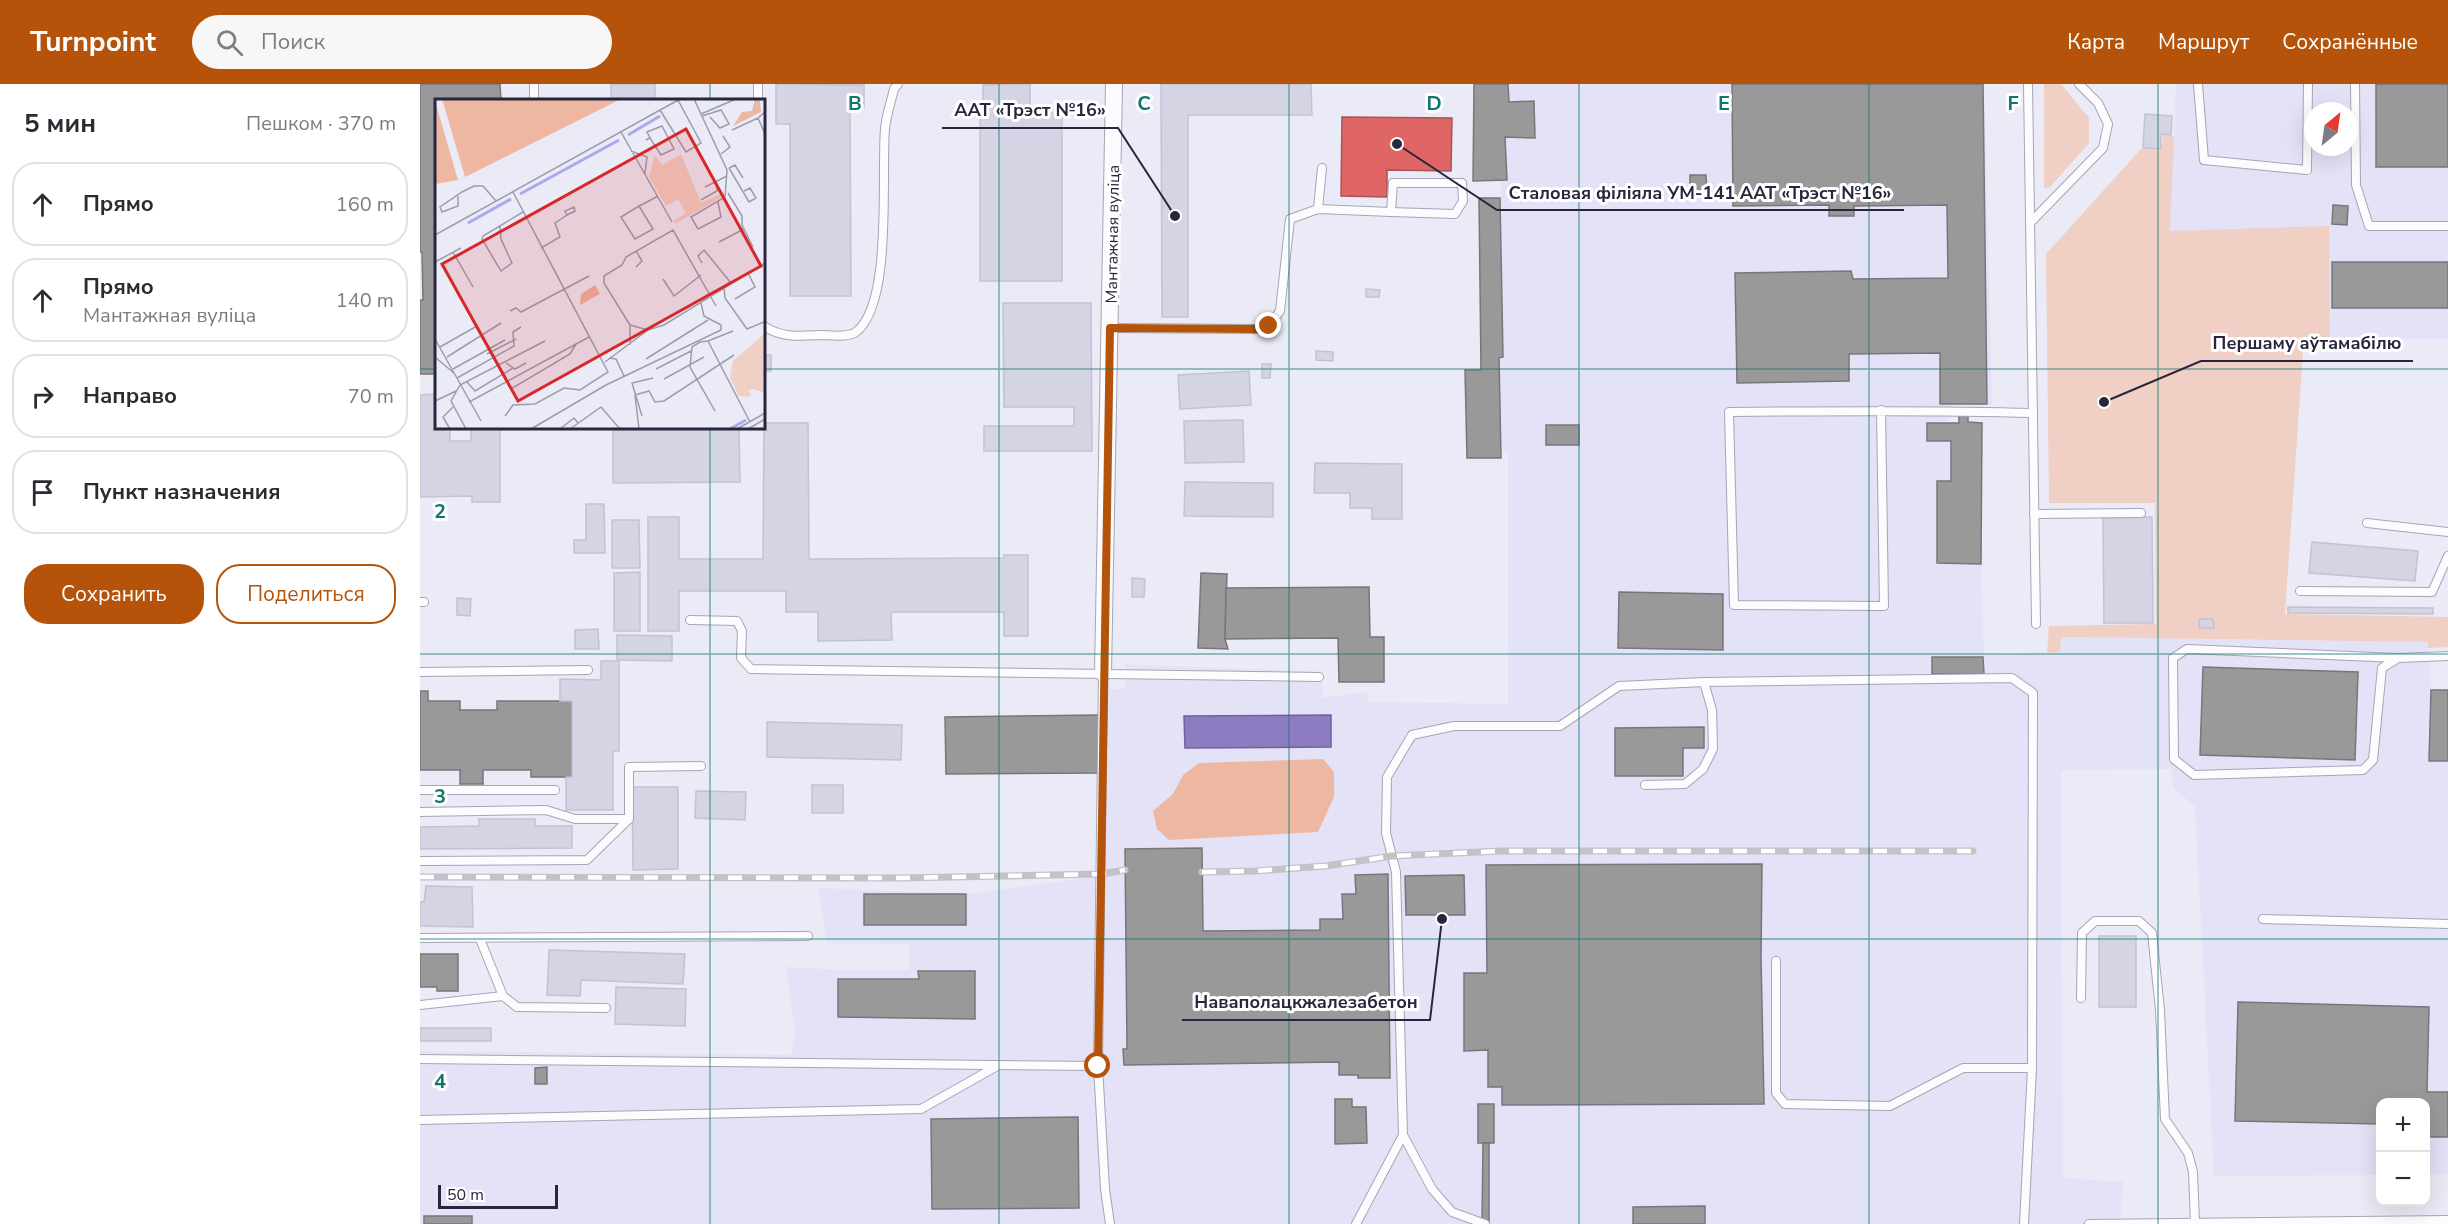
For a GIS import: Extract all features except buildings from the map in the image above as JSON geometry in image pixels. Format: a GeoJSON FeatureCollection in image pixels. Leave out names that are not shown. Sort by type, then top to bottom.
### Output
{"type":"FeatureCollection","features":[{"type":"Feature","properties":{"kind":"street","name":"Мантажная вуліца"},"geometry":{"type":"LineString","coordinates":[[1103,673],[1114,84]]}},
{"type":"Feature","properties":{"kind":"lane"},"geometry":{"type":"LineString","coordinates":[[765,327],[774,333],[794,336],[853,334],[865,324],[874,299],[884,236],[885,127],[894,89],[898,84]]}},
{"type":"Feature","properties":{"kind":"lane"},"geometry":{"type":"LineString","coordinates":[[2028,84],[2036,624]]}},
{"type":"Feature","properties":{"kind":"lane"},"geometry":{"type":"LineString","coordinates":[[2030,223],[2103,148],[2108,124],[2098,103],[2079,84]]}},
{"type":"Feature","properties":{"kind":"lane"},"geometry":{"type":"LineString","coordinates":[[2198,84],[2204,160],[2307,170],[2308,84]]}},
{"type":"Feature","properties":{"kind":"lane"},"geometry":{"type":"LineString","coordinates":[[2355,84],[2356,185],[2369,226],[2448,226]]}},
{"type":"Feature","properties":{"kind":"lane"},"geometry":{"type":"LineString","coordinates":[[1318,209],[1322,168]]}},
{"type":"Feature","properties":{"kind":"lane"},"geometry":{"type":"LineString","coordinates":[[1110,328],[1257,329],[1269,326],[1280,311],[1290,219],[1318,209],[1390,212],[1455,214],[1463,201],[1462,183],[1392,183],[1390,212]]}},
{"type":"Feature","properties":{"kind":"lane"},"geometry":{"type":"LineString","coordinates":[[1881,410],[1884,606],[1734,605],[1729,412],[1881,410],[2033,412]]}},
{"type":"Feature","properties":{"kind":"lane"},"geometry":{"type":"LineString","coordinates":[[2034,514],[2141,513]]}},
{"type":"Feature","properties":{"kind":"lane"},"geometry":{"type":"LineString","coordinates":[[2367,523],[2448,532]]}},
{"type":"Feature","properties":{"kind":"lane"},"geometry":{"type":"LineString","coordinates":[[2300,591],[2432,592],[2448,556]]}},
{"type":"Feature","properties":{"kind":"lane"},"geometry":{"type":"LineString","coordinates":[[690,620],[737,621],[742,631],[741,658],[751,669],[1318,677]]}},
{"type":"Feature","properties":{"kind":"lane"},"geometry":{"type":"LineString","coordinates":[[2398,658],[2382,668],[2373,760],[2363,770],[2194,775],[2174,759],[2173,658],[2187,649],[2398,658],[2448,656]]}},
{"type":"Feature","properties":{"kind":"lane"},"geometry":{"type":"LineString","coordinates":[[420,672],[588,670]]}},
{"type":"Feature","properties":{"kind":"lane"},"geometry":{"type":"LineString","coordinates":[[1103,673],[1098,1066],[1105,1189],[1110,1224]]}},
{"type":"Feature","properties":{"kind":"lane"},"geometry":{"type":"LineString","coordinates":[[1485,1224],[1452,1212],[1432,1189],[1403,1134],[1396,872],[1386,833],[1387,777],[1412,735],[1454,726],[1560,726],[1619,686],[1704,682],[2012,678],[2033,693],[2032,1068],[2024,1224]]}},
{"type":"Feature","properties":{"kind":"lane"},"geometry":{"type":"LineString","coordinates":[[1645,785],[1685,784],[1703,769],[1713,749],[1712,710],[1704,682]]}},
{"type":"Feature","properties":{"kind":"lane"},"geometry":{"type":"LineString","coordinates":[[420,861],[587,860],[629,819],[629,767],[701,766]]}},
{"type":"Feature","properties":{"kind":"lane"},"geometry":{"type":"LineString","coordinates":[[420,790],[555,790]]}},
{"type":"Feature","properties":{"kind":"lane"},"geometry":{"type":"LineString","coordinates":[[420,812],[546,810],[575,819],[629,819]]}},
{"type":"Feature","properties":{"kind":"lane"},"geometry":{"type":"LineString","coordinates":[[2263,919],[2448,924]]}},
{"type":"Feature","properties":{"kind":"lane"},"geometry":{"type":"LineString","coordinates":[[2081,998],[2082,933],[2095,921],[2139,921],[2152,933],[2160,1010],[2165,1119],[2188,1153],[2193,1172],[2195,1222]]}},
{"type":"Feature","properties":{"kind":"lane"},"geometry":{"type":"LineString","coordinates":[[420,938],[808,936]]}},
{"type":"Feature","properties":{"kind":"lane"},"geometry":{"type":"LineString","coordinates":[[480,939],[502,996],[517,1007],[606,1008]]}},
{"type":"Feature","properties":{"kind":"lane"},"geometry":{"type":"LineString","coordinates":[[1776,961],[1776,1093],[1785,1104],[1890,1106],[1963,1068],[2032,1068]]}},
{"type":"Feature","properties":{"kind":"lane"},"geometry":{"type":"LineString","coordinates":[[420,1005],[502,996]]}},
{"type":"Feature","properties":{"kind":"lane"},"geometry":{"type":"LineString","coordinates":[[420,1059],[1098,1066]]}},
{"type":"Feature","properties":{"kind":"lane"},"geometry":{"type":"LineString","coordinates":[[420,1120],[921,1109],[1001,1064]]}},
{"type":"Feature","properties":{"kind":"lane"},"geometry":{"type":"LineString","coordinates":[[1356,1224],[1403,1134]]}},
{"type":"Feature","properties":{"kind":"lane"},"geometry":{"type":"LineString","coordinates":[[2089,1224],[2341,1223],[2448,1220]]}},
{"type":"Feature","properties":{"kind":"shaded area"},"geometry":{"type":"Polygon","coordinates":[[[1474,84],[1984,84],[1992,405],[1950,404],[1948,422],[1982,423],[1981,564],[1984,655],[2060,652],[2060,637],[2429,642],[2431,689],[2448,690],[2448,1174],[2430,1174],[2430,1098],[2376,1098],[2376,1175],[2214,1176],[2195,806],[2173,788],[2171,769],[2061,770],[2063,1178],[2123,1182],[2120,1224],[420,1224],[420,1051],[791,1055],[795,1031],[786,967],[909,970],[909,944],[827,943],[818,888],[966,894],[1096,877],[1103,689],[1125,689],[1125,664],[1322,672],[1322,698],[1367,692],[1368,702],[1508,704],[1508,452],[1501,451],[1499,358],[1503,357],[1501,181],[1473,181],[1474,84]]]}},
{"type":"Feature","properties":{"kind":"shaded area"},"geometry":{"type":"Polygon","coordinates":[[[2044,84],[2061,84],[2089,118],[2089,143],[2050,187],[2044,188],[2044,84]]]}},
{"type":"Feature","properties":{"kind":"shaded area"},"geometry":{"type":"Polygon","coordinates":[[[2176,84],[2448,84],[2448,339],[2330,339],[2328,227],[2170,231],[2176,84]]]}},
{"type":"Feature","properties":{"kind":"shaded area"},"geometry":{"type":"Polygon","coordinates":[[[2163,135],[2174,136],[2170,231],[2329,226],[2330,339],[2304,337],[2285,614],[2448,617],[2448,647],[2428,648],[2428,642],[2061,637],[2060,652],[2047,653],[2049,626],[2156,624],[2155,503],[2049,503],[2046,254],[2141,149],[2162,150],[2163,135]]]}},
{"type":"Feature","properties":{"kind":"shaded area"},"geometry":{"type":"Polygon","coordinates":[[[1323,759],[1334,772],[1334,797],[1318,832],[1169,840],[1157,829],[1153,811],[1173,794],[1183,775],[1199,763],[1323,759]]]}},
{"type":"Feature","properties":{"kind":"railway"},"geometry":{"type":"LineString","coordinates":[[1202,872],[1256,871],[1326,866],[1392,856],[1501,851],[1973,851]]}},
{"type":"Feature","properties":{"kind":"railway"},"geometry":{"type":"LineString","coordinates":[[420,877],[902,878],[1101,874],[1125,870]]}},
{"type":"Feature","properties":{"kind":"place","name":"Сталовая філіяла УМ-141 ААТ «Трэст №16»"},"geometry":{"type":"Point","coordinates":[1397,144]}},
{"type":"Feature","properties":{"kind":"place","name":"ААТ «Трэст №16»"},"geometry":{"type":"Point","coordinates":[1175,216]}},
{"type":"Feature","properties":{"kind":"place","name":"Першаму аўтамабілю"},"geometry":{"type":"Point","coordinates":[2104,402]}},
{"type":"Feature","properties":{"kind":"place","name":"Наваполацкжалезабетон"},"geometry":{"type":"Point","coordinates":[1442,919]}},
{"type":"Feature","properties":{"kind":"route"},"geometry":{"type":"LineString","coordinates":[[1098,1066],[1102,699],[1110,328],[1257,329],[1269,326]]}}]}
